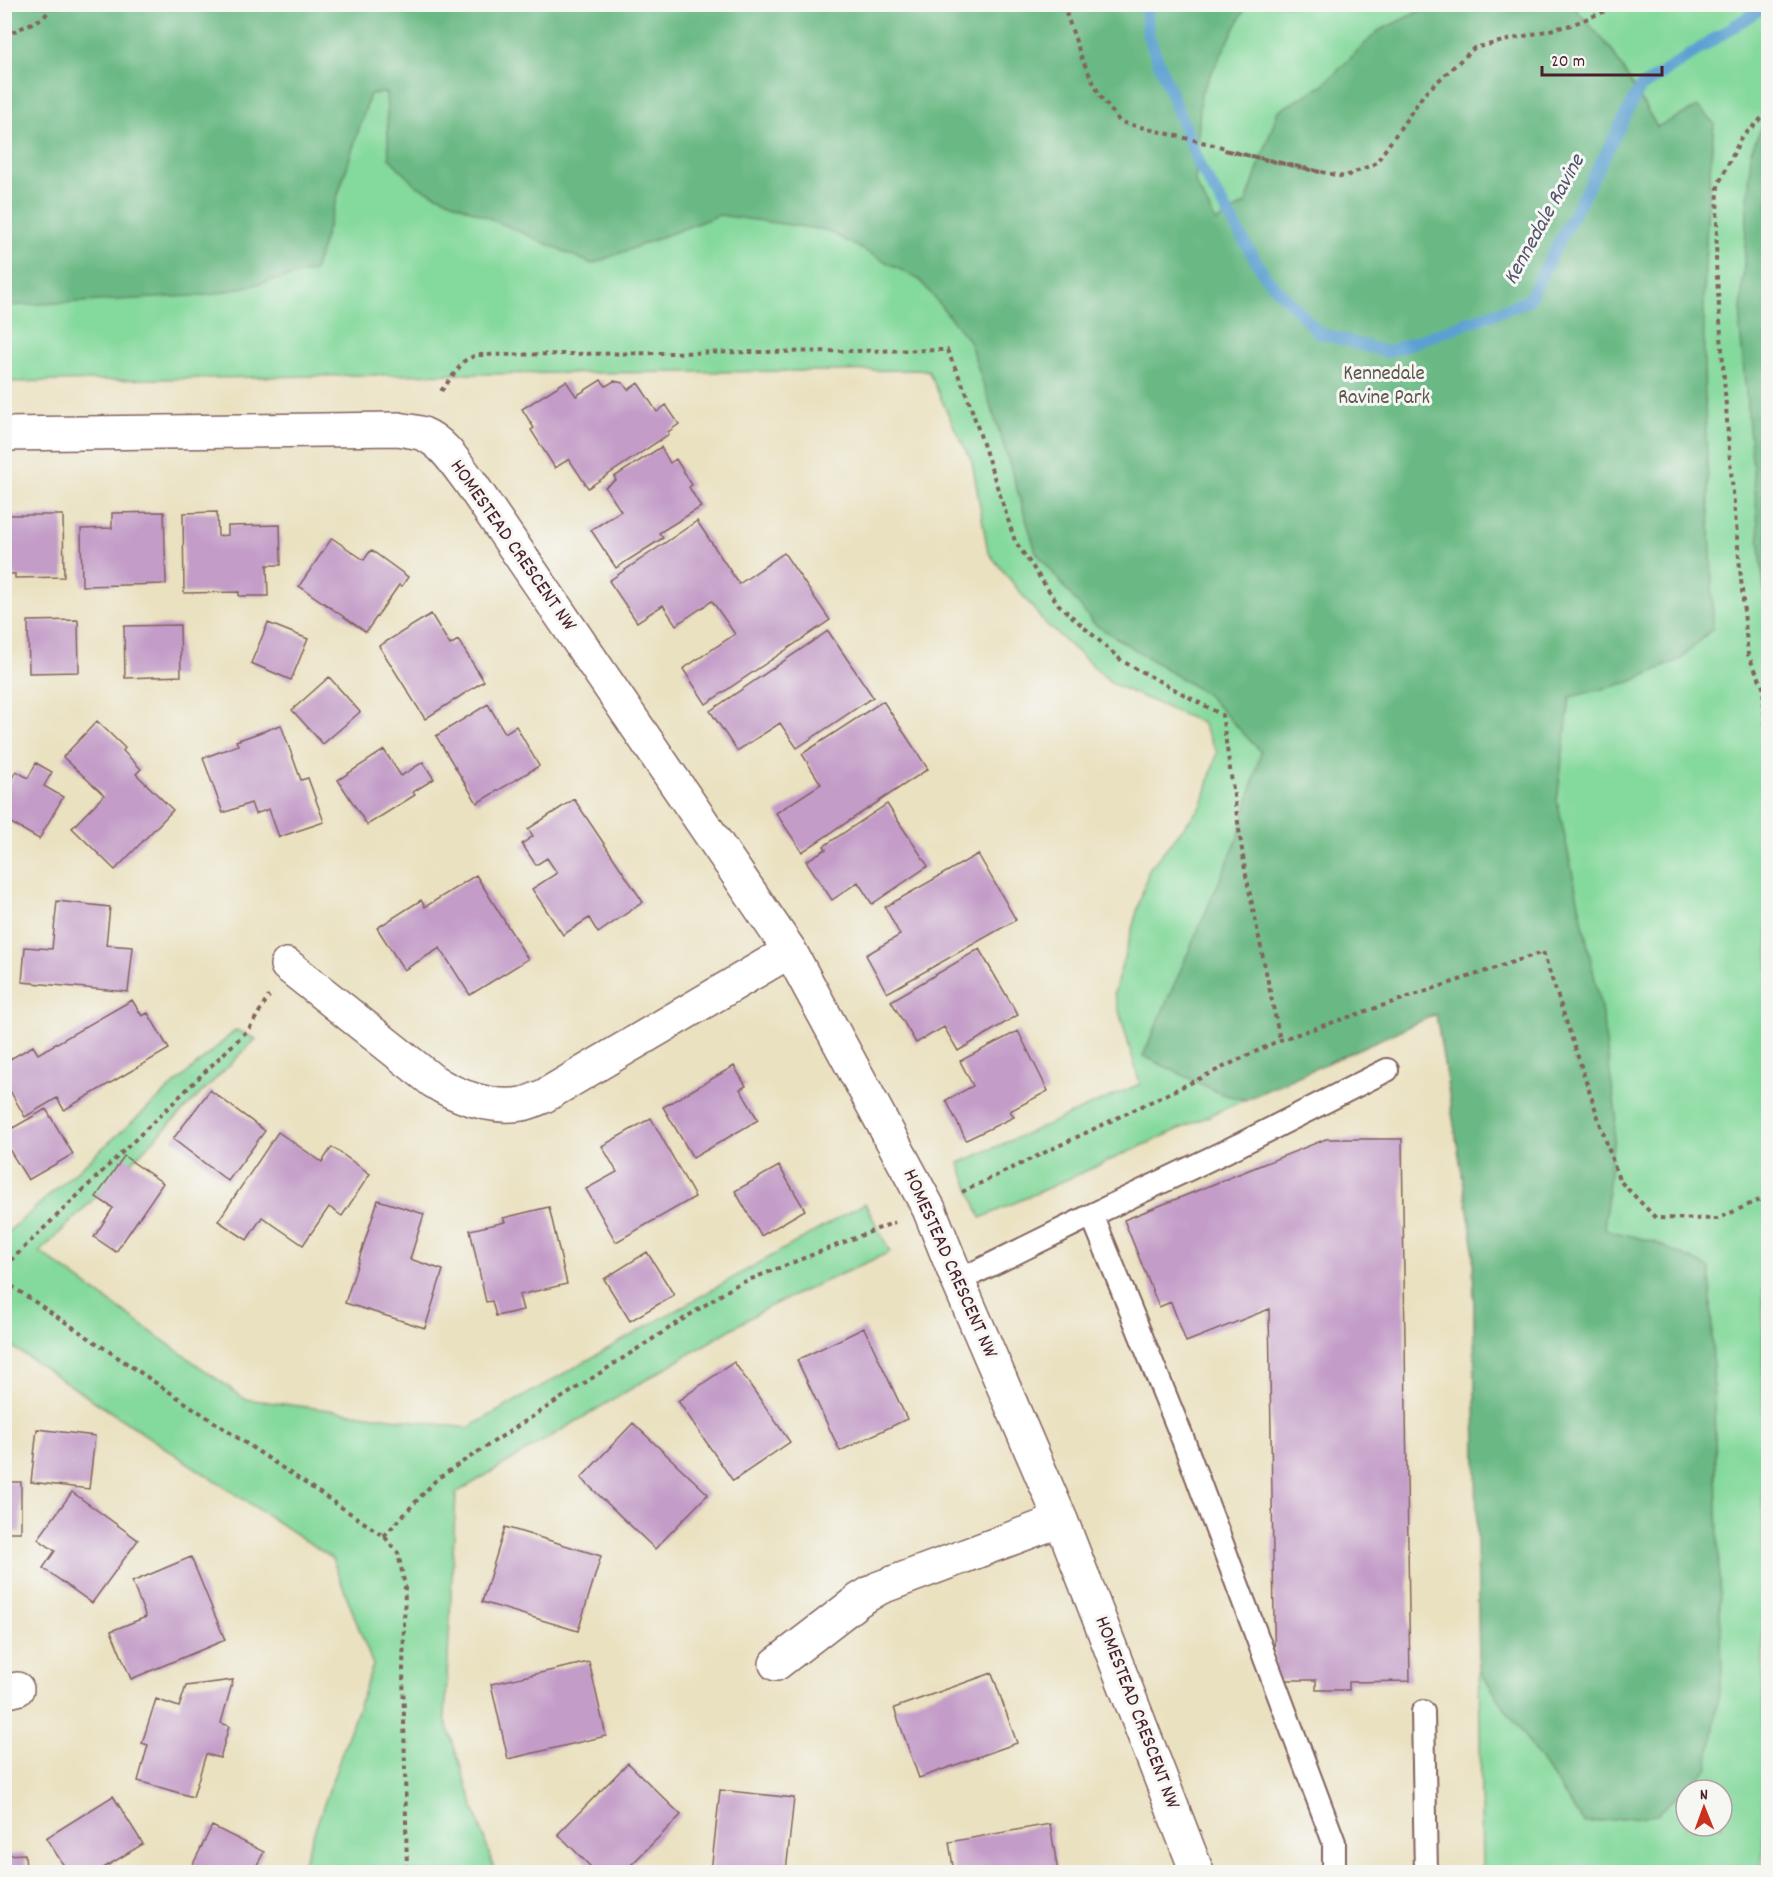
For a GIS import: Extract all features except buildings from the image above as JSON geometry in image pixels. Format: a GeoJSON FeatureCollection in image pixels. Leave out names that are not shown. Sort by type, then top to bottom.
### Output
{"type":"FeatureCollection","features":[{"type":"Feature","properties":{"kind":"street","name":"HOMESTEAD CRESCENT NW"},"geometry":{"type":"LineString","coordinates":[[4,434],[399,429],[423,434],[441,446],[470,482],[790,951],[929,1209],[1061,1520],[1197,1872]]}},
{"type":"Feature","properties":{"kind":"street"},"geometry":{"type":"LineString","coordinates":[[287,965],[450,1092],[490,1104],[522,1104],[544,1096],[790,951]]}},
{"type":"Feature","properties":{"kind":"street"},"geometry":{"type":"LineString","coordinates":[[776,1664],[859,1599],[879,1588],[1061,1520]]}},
{"type":"Feature","properties":{"kind":"lane"},"geometry":{"type":"LineString","coordinates":[[958,1281],[1388,1070]]}},
{"type":"Feature","properties":{"kind":"lane"},"geometry":{"type":"LineString","coordinates":[[1092,1215],[1182,1437],[1290,1721],[1334,1842],[1334,1872]]}},
{"type":"Feature","properties":{"kind":"lane"},"geometry":{"type":"LineString","coordinates":[[1424,1712],[1426,1872]]}},
{"type":"Feature","properties":{"kind":"path"},"geometry":{"type":"LineString","coordinates":[[4,36],[43,18],[56,4]]}},
{"type":"Feature","properties":{"kind":"path"},"geometry":{"type":"LineString","coordinates":[[1064,4],[1086,68],[1100,96],[1120,122],[1320,172]]}},
{"type":"Feature","properties":{"kind":"path"},"geometry":{"type":"LineString","coordinates":[[1320,172],[1224,150],[1344,177],[1376,163],[1424,93],[1474,48],[1571,25],[1623,4]]}},
{"type":"Feature","properties":{"kind":"path"},"geometry":{"type":"LineString","coordinates":[[1768,112],[1741,138],[1718,185],[1716,264],[1729,449],[1748,655],[1763,686],[1768,780]]}},
{"type":"Feature","properties":{"kind":"path"},"geometry":{"type":"LineString","coordinates":[[441,391],[465,361],[476,355],[947,350],[966,392],[1015,541],[1058,604],[1122,661],[1222,716],[1245,870],[1280,1040]]}},
{"type":"Feature","properties":{"kind":"path"},"geometry":{"type":"LineString","coordinates":[[384,1536],[435,1481],[453,1468],[736,1285],[929,1209],[1280,1040],[1543,952],[1619,1180],[1656,1218],[1716,1219],[1768,1196]]}},
{"type":"Feature","properties":{"kind":"path"},"geometry":{"type":"LineString","coordinates":[[4,1267],[249,1029],[287,965]]}},
{"type":"Feature","properties":{"kind":"path"},"geometry":{"type":"LineString","coordinates":[[4,1281],[384,1536],[398,1552],[405,1586],[407,1872]]}},
{"type":"Feature","properties":{"kind":"green space","name":"Kennedale Ravine Park"},"geometry":{"type":"Polygon","coordinates":[[[4,5],[1768,5],[1768,1267],[1763,1267],[1763,1872],[1482,1872],[1473,1241],[1436,1014],[981,1218],[959,1163],[1140,1084],[1114,993],[1149,869],[1202,805],[1217,752],[1202,723],[1113,684],[1044,622],[988,552],[972,461],[928,370],[364,375],[5,382],[4,5]]]}},
{"type":"Feature","properties":{"kind":"green space","name":"Kennedale Ravine Park"},"geometry":{"type":"Polygon","coordinates":[[[4,5],[1247,5],[1201,93],[1195,182],[1216,222],[1246,203],[1278,111],[1323,85],[1378,31],[1432,5],[1572,5],[1611,49],[1657,127],[1698,107],[1714,123],[1706,241],[1704,329],[1713,628],[1681,659],[1630,682],[1570,697],[1557,800],[1601,1008],[1616,1115],[1604,1229],[1654,1242],[1710,1268],[1722,1673],[1708,1767],[1696,1778],[1674,1778],[1674,1799],[1657,1815],[1584,1823],[1479,1670],[1473,1241],[1436,1014],[1245,1100],[1222,1094],[1143,1056],[1239,836],[1261,752],[1206,694],[1094,624],[1036,552],[969,341],[920,280],[826,230],[719,215],[592,264],[417,186],[389,158],[386,93],[370,94],[314,271],[210,295],[5,306],[4,5]]]}},
{"type":"Feature","properties":{"kind":"green space"},"geometry":{"type":"Polygon","coordinates":[[[1768,113],[1768,600],[1764,591],[1740,328],[1751,151],[1768,113]]]}},
{"type":"Feature","properties":{"kind":"green space"},"geometry":{"type":"Polygon","coordinates":[[[236,1030],[256,1039],[40,1252],[245,1399],[468,1428],[865,1203],[890,1252],[768,1307],[456,1493],[445,1718],[495,1872],[300,1872],[373,1665],[332,1558],[5,1342],[4,1228],[9,1231],[236,1030]]]}},
{"type":"Feature","properties":{"kind":"waterway","name":"Kennedale Ravine"},"geometry":{"type":"LineString","coordinates":[[1146,4],[1148,35],[1199,165],[1265,276],[1319,333],[1387,352],[1528,301],[1640,88],[1768,4]]}}]}
